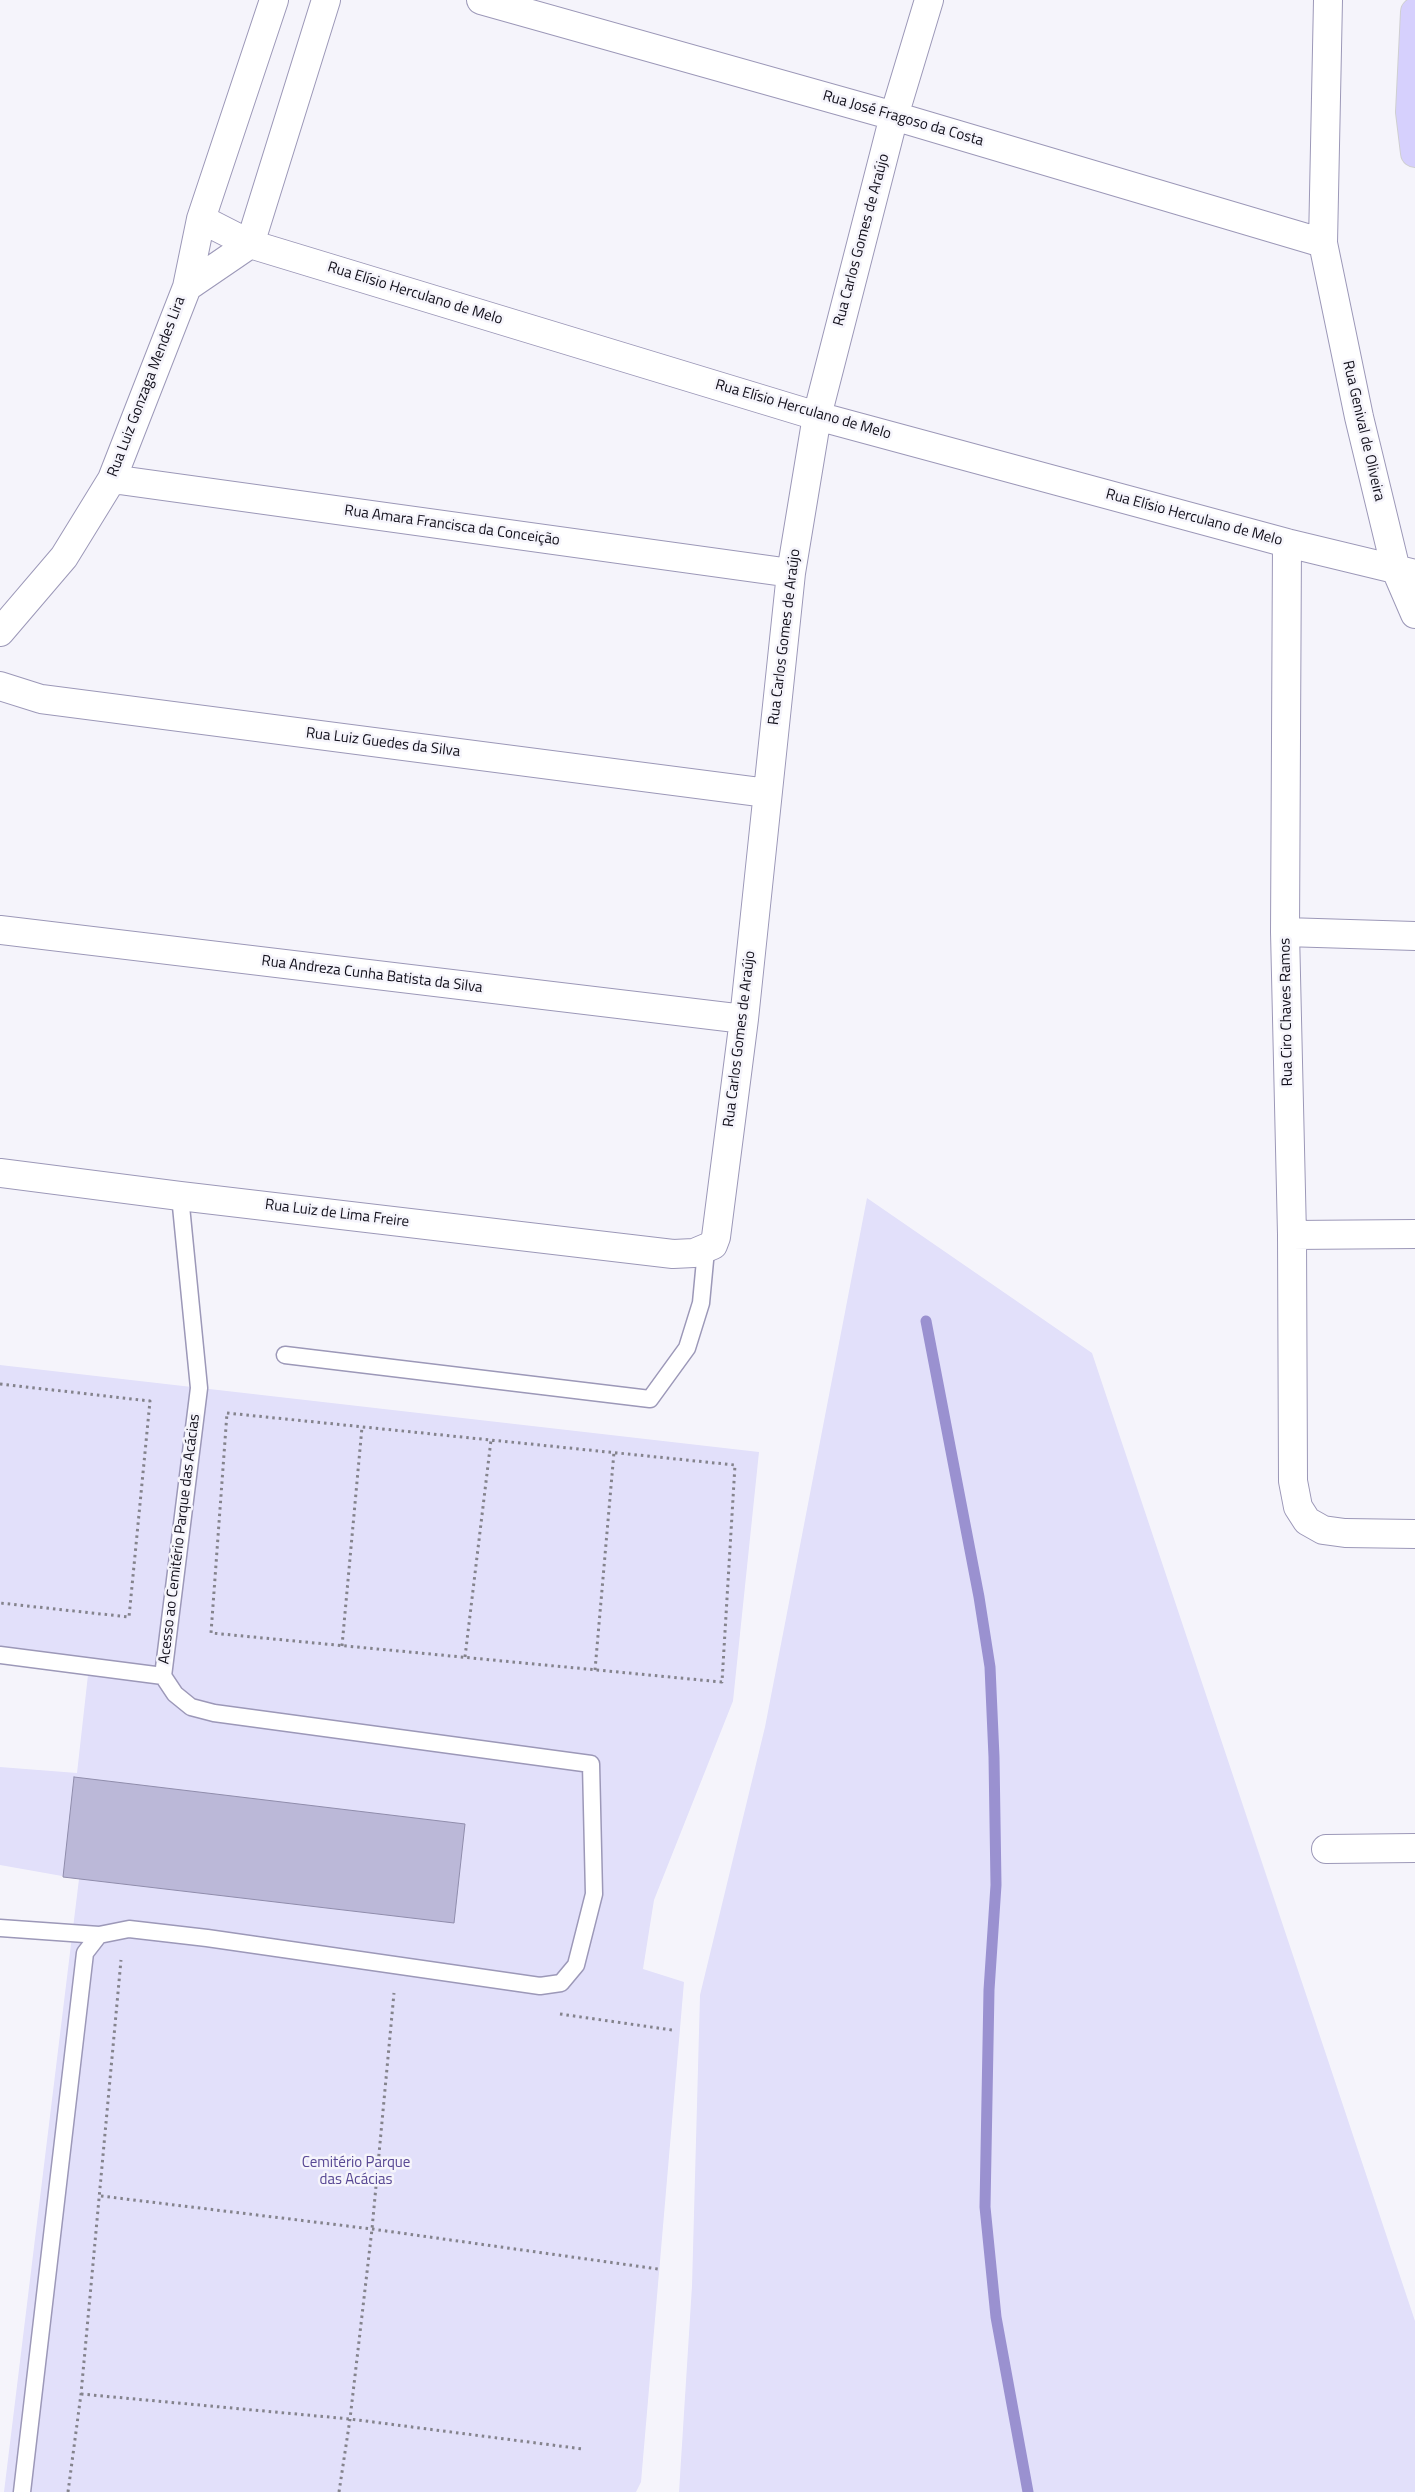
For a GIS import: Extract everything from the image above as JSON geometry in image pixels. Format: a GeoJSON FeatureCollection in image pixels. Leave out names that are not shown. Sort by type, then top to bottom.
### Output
{"type":"FeatureCollection","features":[{"type":"Feature","properties":{"kind":"main road"},"geometry":{"type":"LineString","coordinates":[[1415,12],[1410,112],[1415,153]]}},
{"type":"Feature","properties":{"kind":"street","name":"Rua Luiz Gonzaga Mendes Lira"},"geometry":{"type":"LineString","coordinates":[[0,632],[64,557],[112,479],[187,287],[201,219],[274,0]]}},
{"type":"Feature","properties":{"kind":"street"},"geometry":{"type":"LineString","coordinates":[[250,244],[326,0]]}},
{"type":"Feature","properties":{"kind":"street","name":"Rua José Fragoso da Costa"},"geometry":{"type":"LineString","coordinates":[[481,0],[894,116],[1323,244]]}},
{"type":"Feature","properties":{"kind":"street","name":"Rua Carlos Gomes de Araújo"},"geometry":{"type":"LineString","coordinates":[[706,1250],[713,1244],[716,1237],[744,1019],[791,573],[817,416],[894,116],[928,0]]}},
{"type":"Feature","properties":{"kind":"street","name":"Rua Genival de Oliveira"},"geometry":{"type":"LineString","coordinates":[[1328,0],[1323,244],[1360,417],[1405,572],[1415,614]]}},
{"type":"Feature","properties":{"kind":"street","name":"Rua Elísio Herculano de Melo"},"geometry":{"type":"LineString","coordinates":[[201,219],[250,244],[817,416],[1287,543],[1405,572]]}},
{"type":"Feature","properties":{"kind":"street","name":"Rua Luiz Gonzaga Mendes Lira"},"geometry":{"type":"LineString","coordinates":[[187,287],[250,244]]}},
{"type":"Feature","properties":{"kind":"street","name":"Rua Amara Francisca da Conceição"},"geometry":{"type":"LineString","coordinates":[[112,479],[791,573]]}},
{"type":"Feature","properties":{"kind":"street","name":"Rua Ciro Chaves Ramos"},"geometry":{"type":"LineString","coordinates":[[1287,543],[1285,932],[1292,1235],[1293,1481],[1298,1507],[1306,1521],[1323,1530],[1345,1533],[1415,1534]]}},
{"type":"Feature","properties":{"kind":"street","name":"Rua Luiz Guedes da Silva"},"geometry":{"type":"LineString","coordinates":[[0,686],[41,699],[767,793]]}},
{"type":"Feature","properties":{"kind":"street","name":"Rua Andreza Cunha Batista da Silva"},"geometry":{"type":"LineString","coordinates":[[0,930],[744,1019]]}},
{"type":"Feature","properties":{"kind":"street"},"geometry":{"type":"LineString","coordinates":[[1285,932],[1415,936]]}},
{"type":"Feature","properties":{"kind":"street","name":"Rua Luiz de Lima Freire"},"geometry":{"type":"LineString","coordinates":[[0,1173],[673,1254],[694,1253],[706,1250]]}},
{"type":"Feature","properties":{"kind":"street"},"geometry":{"type":"LineString","coordinates":[[1292,1235],[1415,1234]]}},
{"type":"Feature","properties":{"kind":"street"},"geometry":{"type":"LineString","coordinates":[[1326,1849],[1415,1848]]}},
{"type":"Feature","properties":{"kind":"lane","name":"Acesso ao Cemitério Parque das Acácias"},"geometry":{"type":"LineString","coordinates":[[99,1935],[129,1929],[207,1938],[540,1986],[561,1983],[576,1965],[594,1894],[591,1764],[214,1713],[191,1707],[175,1694],[163,1676],[199,1388],[180,1196]]}},
{"type":"Feature","properties":{"kind":"lane"},"geometry":{"type":"LineString","coordinates":[[285,1355],[650,1399],[687,1348],[701,1303],[706,1250]]}},
{"type":"Feature","properties":{"kind":"lane"},"geometry":{"type":"LineString","coordinates":[[0,1655],[163,1676]]}},
{"type":"Feature","properties":{"kind":"lane"},"geometry":{"type":"LineString","coordinates":[[0,1928],[99,1935]]}},
{"type":"Feature","properties":{"kind":"lane"},"geometry":{"type":"LineString","coordinates":[[22,2492],[85,1953],[99,1935]]}},
{"type":"Feature","properties":{"kind":"path"},"geometry":{"type":"LineString","coordinates":[[0,1384],[150,1401],[128,1617],[0,1604]]}},
{"type":"Feature","properties":{"kind":"path"},"geometry":{"type":"LineString","coordinates":[[227,1413],[491,1440],[736,1465],[722,1682],[211,1633],[227,1413]]}},
{"type":"Feature","properties":{"kind":"path"},"geometry":{"type":"LineString","coordinates":[[342,1646],[362,1427]]}},
{"type":"Feature","properties":{"kind":"path"},"geometry":{"type":"LineString","coordinates":[[465,1657],[491,1440]]}},
{"type":"Feature","properties":{"kind":"path"},"geometry":{"type":"LineString","coordinates":[[595,1670],[614,1452]]}},
{"type":"Feature","properties":{"kind":"path"},"geometry":{"type":"LineString","coordinates":[[68,2492],[81,2394],[101,2196],[122,1954]]}},
{"type":"Feature","properties":{"kind":"path"},"geometry":{"type":"LineString","coordinates":[[339,2492],[350,2419],[372,2230],[395,1990]]}},
{"type":"Feature","properties":{"kind":"path"},"geometry":{"type":"LineString","coordinates":[[553,2013],[672,2030]]}},
{"type":"Feature","properties":{"kind":"path"},"geometry":{"type":"LineString","coordinates":[[101,2196],[372,2230],[658,2269]]}},
{"type":"Feature","properties":{"kind":"path"},"geometry":{"type":"LineString","coordinates":[[81,2394],[350,2419],[583,2449]]}},
{"type":"Feature","properties":{"kind":"green space"},"geometry":{"type":"Polygon","coordinates":[[[867,1198],[1092,1353],[1415,2321],[1415,2492],[679,2492],[692,2286],[700,1995],[765,1727],[867,1198]]]}},
{"type":"Feature","properties":{"kind":"green space","name":"Cemitério Parque das Acácias"},"geometry":{"type":"Polygon","coordinates":[[[0,1365],[759,1452],[733,1701],[654,1900],[643,1969],[684,1982],[641,2482],[636,2492],[4,2492],[79,1879],[0,1865],[0,1767],[77,1773],[89,1666],[0,1652],[0,1365]]]}},
{"type":"Feature","properties":{"kind":"building"},"geometry":{"type":"Polygon","coordinates":[[[74,1777],[465,1824],[454,1923],[63,1877],[74,1777]]]}},
{"type":"Feature","properties":{"kind":"waterway"},"geometry":{"type":"LineString","coordinates":[[926,1321],[979,1597],[990,1667],[994,1757],[996,1885],[989,1990],[985,2207],[996,2317],[1028,2492]]}}]}
